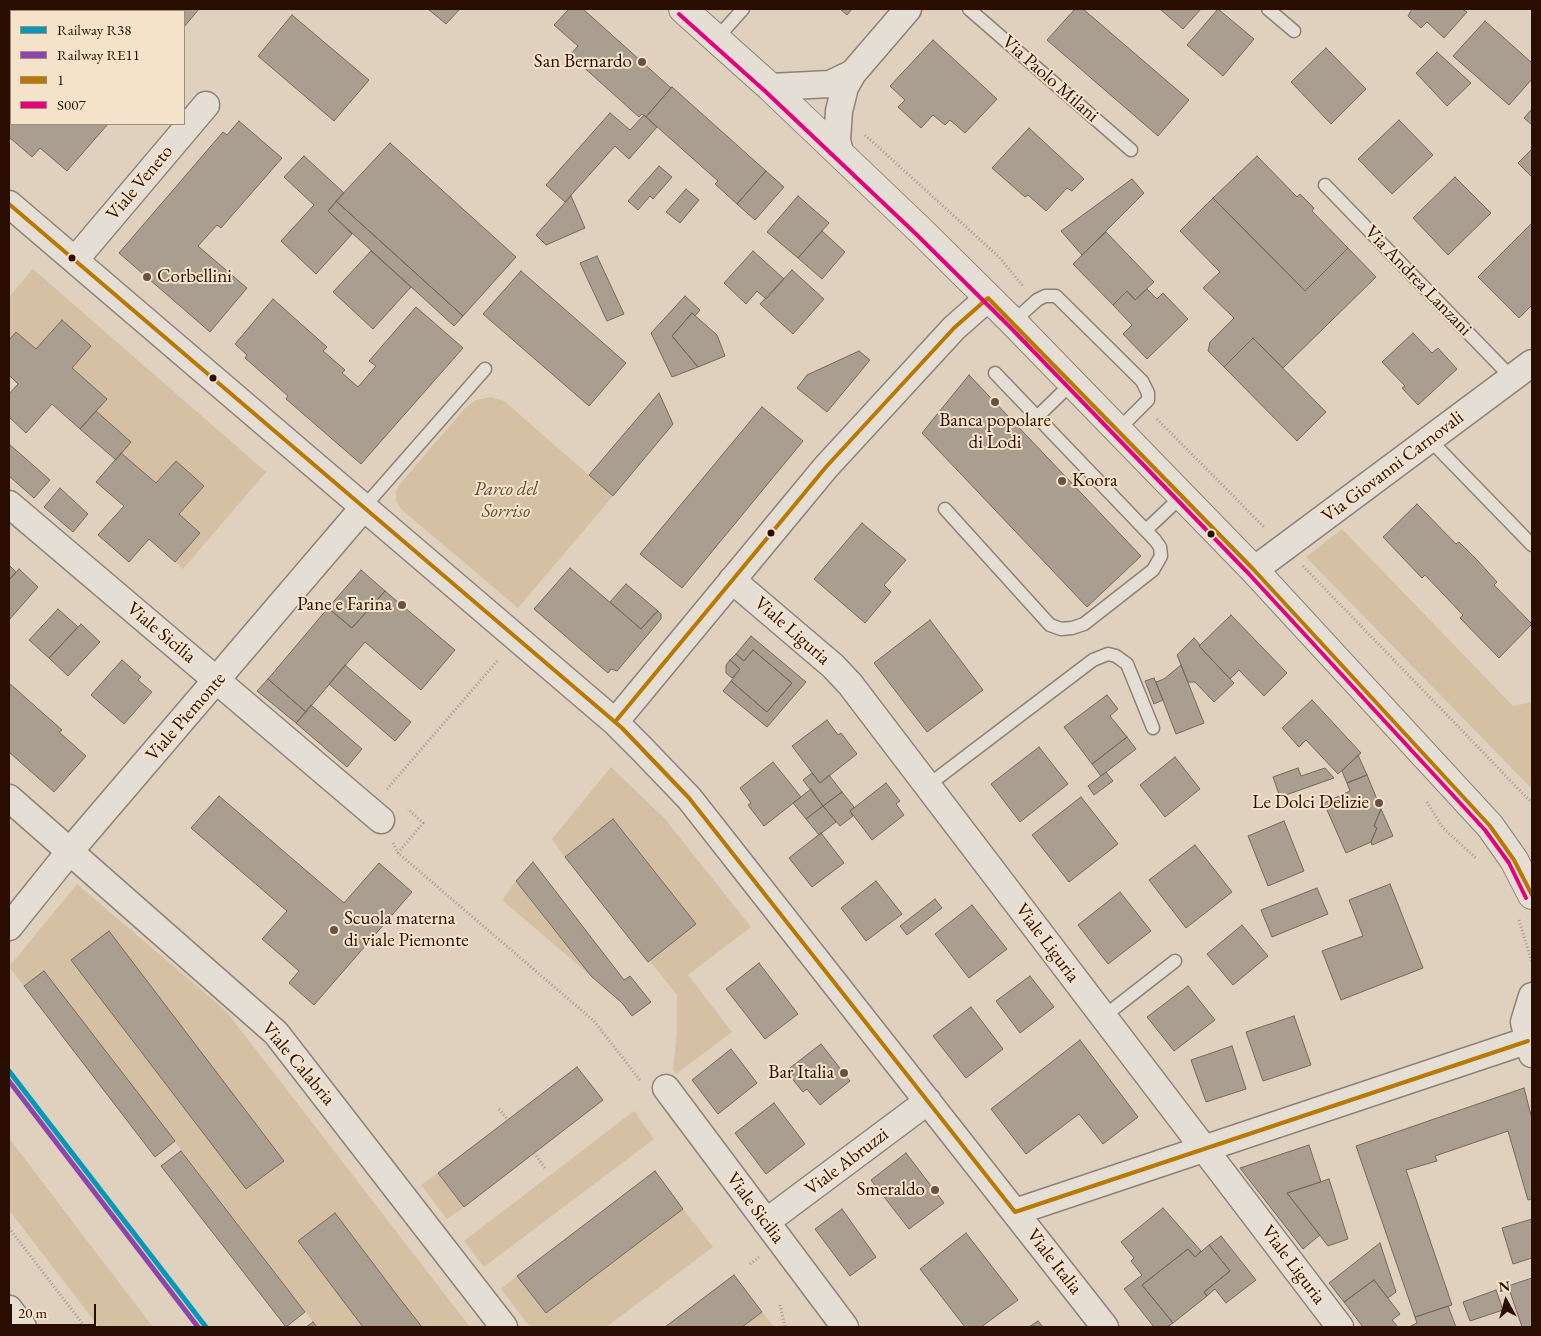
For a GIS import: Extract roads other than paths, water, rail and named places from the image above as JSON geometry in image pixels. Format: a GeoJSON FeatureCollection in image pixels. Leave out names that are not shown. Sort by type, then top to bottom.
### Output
{"type":"FeatureCollection","features":[{"type":"Feature","properties":{"kind":"street"},"geometry":{"type":"LineString","coordinates":[[683,9],[717,38],[840,153],[1013,322],[1254,570],[1490,826],[1514,860],[1525,903]]}},
{"type":"Feature","properties":{"kind":"street"},"geometry":{"type":"LineString","coordinates":[[840,153],[837,140],[839,111],[845,87],[854,73],[908,9]]}},
{"type":"Feature","properties":{"kind":"street"},"geometry":{"type":"LineString","coordinates":[[770,87],[830,84],[854,73]]}},
{"type":"Feature","properties":{"kind":"street","name":"Viale Veneto"},"geometry":{"type":"LineString","coordinates":[[75,260],[206,106]]}},
{"type":"Feature","properties":{"kind":"street","name":"Viale Italia"},"geometry":{"type":"LineString","coordinates":[[9,204],[615,722],[689,798],[1105,1327]]}},
{"type":"Feature","properties":{"kind":"street"},"geometry":{"type":"LineString","coordinates":[[615,722],[826,467],[954,328],[988,298]]}},
{"type":"Feature","properties":{"kind":"street","name":"Via Giovanni Carnovali"},"geometry":{"type":"LineString","coordinates":[[1254,570],[1522,370]]}},
{"type":"Feature","properties":{"kind":"street","name":"Viale Sicilia"},"geometry":{"type":"LineString","coordinates":[[9,504],[381,820]]}},
{"type":"Feature","properties":{"kind":"street","name":"Viale Piemonte"},"geometry":{"type":"LineString","coordinates":[[9,927],[70,851],[364,507]]}},
{"type":"Feature","properties":{"kind":"street","name":"Viale Liguria"},"geometry":{"type":"LineString","coordinates":[[732,580],[833,666],[850,684],[1340,1327]]}},
{"type":"Feature","properties":{"kind":"street","name":"Viale Calabria"},"geometry":{"type":"LineString","coordinates":[[9,798],[276,1033],[504,1327]]}},
{"type":"Feature","properties":{"kind":"street"},"geometry":{"type":"LineString","coordinates":[[1490,826],[1532,855]]}},
{"type":"Feature","properties":{"kind":"street"},"geometry":{"type":"LineString","coordinates":[[1015,1212],[1204,1149],[1531,1045],[1524,1022],[1532,996]]}},
{"type":"Feature","properties":{"kind":"street","name":"Viale Sicilia"},"geometry":{"type":"LineString","coordinates":[[666,1088],[845,1327]]}},
{"type":"Feature","properties":{"kind":"street","name":"Viale Abruzzi"},"geometry":{"type":"LineString","coordinates":[[766,1222],[928,1101]]}},
{"type":"Feature","properties":{"kind":"street"},"geometry":{"type":"LineString","coordinates":[[9,1309],[23,1327]]}},
{"type":"Feature","properties":{"kind":"lane"},"geometry":{"type":"LineString","coordinates":[[717,38],[743,9]]}},
{"type":"Feature","properties":{"kind":"lane","name":"Via Paolo Milani"},"geometry":{"type":"LineString","coordinates":[[969,9],[1131,150]]}},
{"type":"Feature","properties":{"kind":"lane"},"geometry":{"type":"LineString","coordinates":[[1268,9],[1294,31]]}},
{"type":"Feature","properties":{"kind":"lane","name":"Via Andrea Lanzani"},"geometry":{"type":"LineString","coordinates":[[1325,185],[1522,370]]}},
{"type":"Feature","properties":{"kind":"lane"},"geometry":{"type":"LineString","coordinates":[[1013,322],[1036,300],[1050,295],[1060,299],[1142,380],[1148,393],[1148,400],[1118,430]]}},
{"type":"Feature","properties":{"kind":"lane"},"geometry":{"type":"LineString","coordinates":[[364,507],[485,369]]}},
{"type":"Feature","properties":{"kind":"lane"},"geometry":{"type":"LineString","coordinates":[[945,509],[1050,625],[1060,629],[1084,624],[1153,570],[1161,556],[1160,547],[1146,530],[995,372]]}},
{"type":"Feature","properties":{"kind":"lane"},"geometry":{"type":"LineString","coordinates":[[1037,416],[1072,383]]}},
{"type":"Feature","properties":{"kind":"lane"},"geometry":{"type":"LineString","coordinates":[[1430,440],[1532,545]]}},
{"type":"Feature","properties":{"kind":"lane"},"geometry":{"type":"LineString","coordinates":[[1146,530],[1182,496]]}},
{"type":"Feature","properties":{"kind":"lane"},"geometry":{"type":"LineString","coordinates":[[927,786],[1093,660],[1108,654],[1116,656],[1127,664],[1153,728]]}},
{"type":"Feature","properties":{"kind":"lane"},"geometry":{"type":"LineString","coordinates":[[1104,1017],[1175,961]]}},
{"type":"Feature","properties":{"kind":"rail line","name":"R38"},"geometry":{"type":"LineString","coordinates":[[9,1071],[206,1327]]}},
{"type":"Feature","properties":{"kind":"rail line","name":"RE11"},"geometry":{"type":"LineString","coordinates":[[9,1081],[198,1327]]}},
{"type":"Feature","properties":{"kind":"place","name":"San Bernardo"},"geometry":{"type":"Point","coordinates":[642,62]}},
{"type":"Feature","properties":{"kind":"place","name":"Corbellini"},"geometry":{"type":"Point","coordinates":[147,277]}},
{"type":"Feature","properties":{"kind":"place","name":"Banca popolare di Lodi"},"geometry":{"type":"Point","coordinates":[995,402]}},
{"type":"Feature","properties":{"kind":"place","name":"Koora"},"geometry":{"type":"Point","coordinates":[1062,481]}},
{"type":"Feature","properties":{"kind":"place","name":"Pane e Farina"},"geometry":{"type":"Point","coordinates":[402,605]}},
{"type":"Feature","properties":{"kind":"place","name":"Le Dolci Delizie"},"geometry":{"type":"Point","coordinates":[1379,803]}},
{"type":"Feature","properties":{"kind":"place","name":"Scuola materna di viale Piemonte"},"geometry":{"type":"Point","coordinates":[334,930]}},
{"type":"Feature","properties":{"kind":"place","name":"Bar Italia"},"geometry":{"type":"Point","coordinates":[844,1073]}},
{"type":"Feature","properties":{"kind":"place","name":"Smeraldo"},"geometry":{"type":"Point","coordinates":[935,1190]}},
{"type":"Feature","properties":{"kind":"park label","name":"Parco del Sorriso"},"geometry":{"type":"Point","coordinates":[506,501]}}]}
